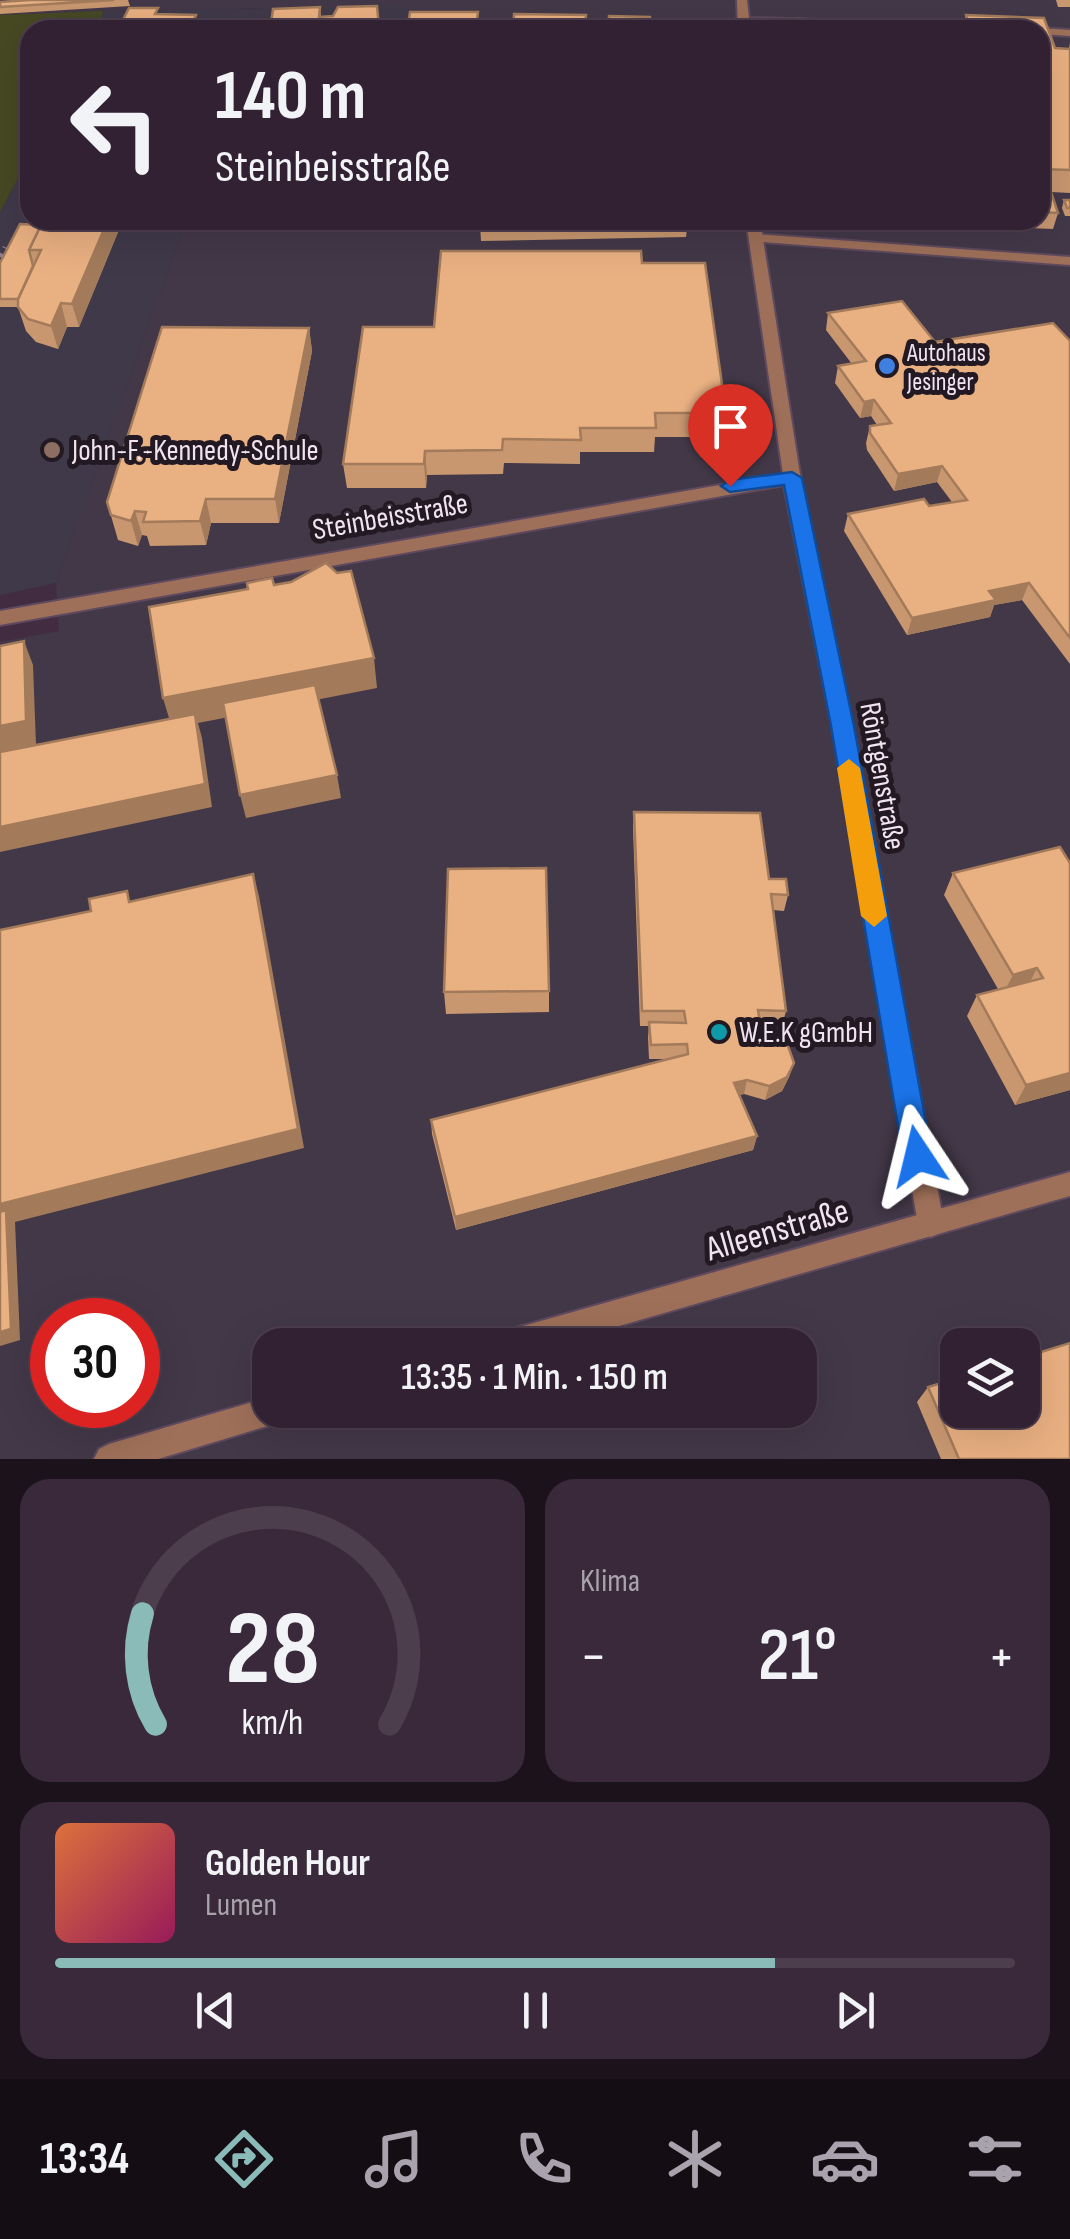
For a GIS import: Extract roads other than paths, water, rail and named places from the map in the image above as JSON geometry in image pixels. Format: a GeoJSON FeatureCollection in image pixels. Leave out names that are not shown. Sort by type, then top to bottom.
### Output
{"type":"FeatureCollection","features":[{"type":"Feature","properties":{"kind":"street","name":"Röntgenstraße"},"geometry":{"type":"LineString","coordinates":[[753,230],[792,478],[842,726],[931,1224]]}},
{"type":"Feature","properties":{"kind":"street"},"geometry":{"type":"LineString","coordinates":[[754,238],[1070,262]]}},
{"type":"Feature","properties":{"kind":"street","name":"Steinbeisstraße"},"geometry":{"type":"LineString","coordinates":[[0,618],[792,478]]}},
{"type":"Feature","properties":{"kind":"street","name":"Alleenstraße"},"geometry":{"type":"LineString","coordinates":[[565,1328],[1070,1184]]}},
{"type":"Feature","properties":{"kind":"street"},"geometry":{"type":"LineString","coordinates":[[109,1459],[252,1417]]}},
{"type":"Feature","properties":{"kind":"place","name":"Autohaus Jesinger"},"geometry":{"type":"Point","coordinates":[887,366]}},
{"type":"Feature","properties":{"kind":"place","name":"John-F.-Kennedy-Schule"},"geometry":{"type":"Point","coordinates":[52,450]}},
{"type":"Feature","properties":{"kind":"place","name":"W.E.K gGmbH"},"geometry":{"type":"Point","coordinates":[719,1032]}}]}
